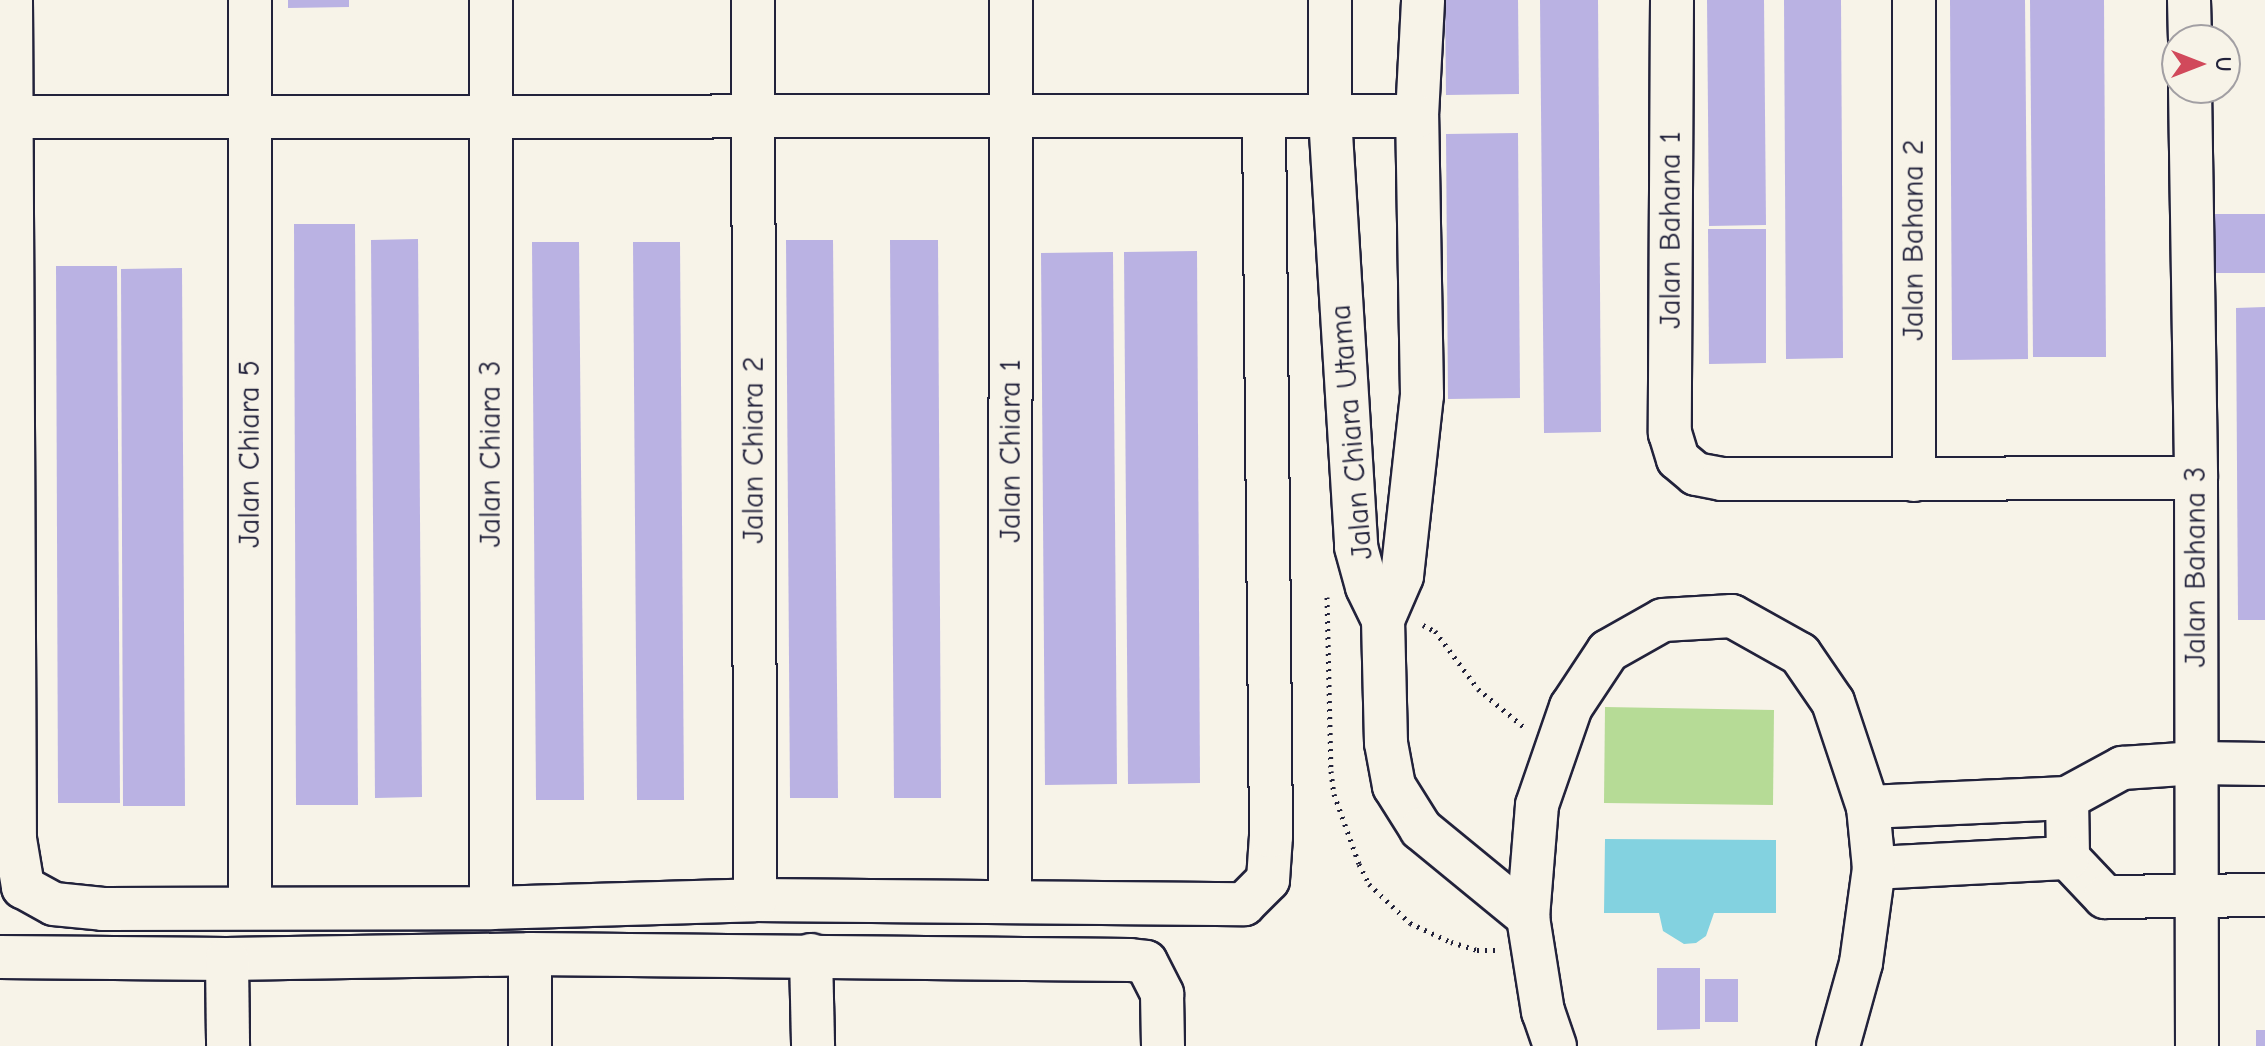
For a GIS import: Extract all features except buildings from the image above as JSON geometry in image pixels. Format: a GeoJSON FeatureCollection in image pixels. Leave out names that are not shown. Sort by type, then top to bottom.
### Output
{"type":"FeatureCollection","features":[{"type":"Feature","properties":{"kind":"street"},"geometry":{"type":"LineString","coordinates":[[11,0],[5,117],[15,839],[23,887],[54,904],[103,909],[491,908],[755,900],[1244,904],[1268,880],[1271,836],[1264,117]]}},
{"type":"Feature","properties":{"kind":"street","name":"Jalan Chiara 5"},"geometry":{"type":"LineString","coordinates":[[250,0],[250,907]]}},
{"type":"Feature","properties":{"kind":"street","name":"Jalan Chiara 3"},"geometry":{"type":"LineString","coordinates":[[491,0],[491,908]]}},
{"type":"Feature","properties":{"kind":"street","name":"Jalan Chiara 2"},"geometry":{"type":"LineString","coordinates":[[753,0],[755,900]]}},
{"type":"Feature","properties":{"kind":"street","name":"Jalan Chiara 1"},"geometry":{"type":"LineString","coordinates":[[1010,901],[1011,0]]}},
{"type":"Feature","properties":{"kind":"street","name":"Jalan Chiara Utama"},"geometry":{"type":"LineString","coordinates":[[1330,0],[1330,117],[1356,547],[1367,587],[1383,620]]}},
{"type":"Feature","properties":{"kind":"street","name":"Jalan Chiara Utama"},"geometry":{"type":"LineString","coordinates":[[1383,620],[1402,576],[1422,395],[1417,116],[1423,0]]}},
{"type":"Feature","properties":{"kind":"street","name":"Jalan Bahana 1"},"geometry":{"type":"LineString","coordinates":[[1672,0],[1670,433],[1678,459],[1696,474],[1722,479],[1914,480]]}},
{"type":"Feature","properties":{"kind":"street","name":"Jalan Bahana 2"},"geometry":{"type":"LineString","coordinates":[[1914,0],[1914,480]]}},
{"type":"Feature","properties":{"kind":"street"},"geometry":{"type":"LineString","coordinates":[[2189,0],[2190,24]]}},
{"type":"Feature","properties":{"kind":"street","name":"Jalan Bahana 3"},"geometry":{"type":"LineString","coordinates":[[2190,104],[2196,478],[2197,1046]]}},
{"type":"Feature","properties":{"kind":"street"},"geometry":{"type":"LineString","coordinates":[[5,117],[1417,116]]}},
{"type":"Feature","properties":{"kind":"street"},"geometry":{"type":"LineString","coordinates":[[1352,448],[1372,465],[1387,466],[1415,456]]}},
{"type":"Feature","properties":{"kind":"street"},"geometry":{"type":"LineString","coordinates":[[1914,480],[2196,478]]}},
{"type":"Feature","properties":{"kind":"street"},"geometry":{"type":"LineString","coordinates":[[1555,1046],[1543,1012],[1528,917],[1537,805],[1571,707],[1608,651],[1663,620],[1732,616],[1800,654],[1833,702],[1868,807],[1874,868],[1861,963],[1838,1046]]}},
{"type":"Feature","properties":{"kind":"street"},"geometry":{"type":"LineString","coordinates":[[1383,620],[1386,743],[1394,786],[1421,829],[1528,917]]}},
{"type":"Feature","properties":{"kind":"street"},"geometry":{"type":"LineString","coordinates":[[1868,807],[2067,798],[2122,768],[2197,763],[2265,764]]}},
{"type":"Feature","properties":{"kind":"street"},"geometry":{"type":"LineString","coordinates":[[2067,798],[2068,858],[2105,897],[2265,895]]}},
{"type":"Feature","properties":{"kind":"street"},"geometry":{"type":"LineString","coordinates":[[1874,868],[2068,858]]}},
{"type":"Feature","properties":{"kind":"street"},"geometry":{"type":"LineString","coordinates":[[530,954],[530,1046]]}},
{"type":"Feature","properties":{"kind":"street"},"geometry":{"type":"LineString","coordinates":[[0,957],[227,959],[530,954],[1130,960],[1146,962],[1162,994],[1163,1046]]}},
{"type":"Feature","properties":{"kind":"street"},"geometry":{"type":"LineString","coordinates":[[811,955],[813,1046]]}},
{"type":"Feature","properties":{"kind":"street"},"geometry":{"type":"LineString","coordinates":[[227,959],[228,1046]]}},
{"type":"Feature","properties":{"kind":"path"},"geometry":{"type":"LineString","coordinates":[[1383,620],[1435,631],[1478,689],[1555,754]]}},
{"type":"Feature","properties":{"kind":"green space"},"geometry":{"type":"Polygon","coordinates":[[[1605,707],[1774,710],[1773,805],[1604,803],[1605,707]]]}},
{"type":"Feature","properties":{"kind":"water"},"geometry":{"type":"Polygon","coordinates":[[[1605,839],[1776,840],[1776,913],[1714,913],[1706,936],[1696,943],[1684,944],[1663,931],[1659,913],[1604,913],[1605,839]]]}}]}
